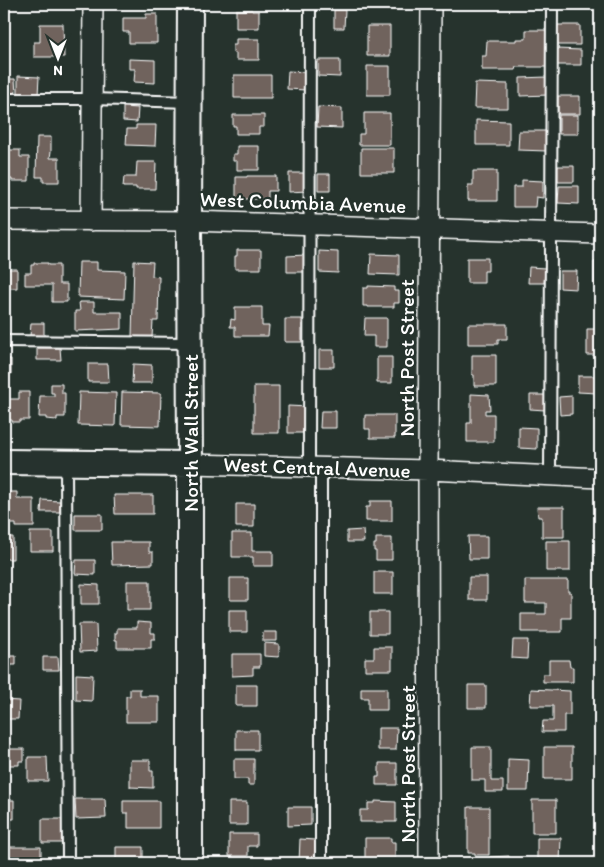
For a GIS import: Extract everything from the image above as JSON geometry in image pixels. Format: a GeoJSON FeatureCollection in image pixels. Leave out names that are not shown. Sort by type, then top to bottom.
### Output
{"type":"FeatureCollection","features":[{"type":"Feature","properties":{"kind":"street"},"geometry":{"type":"LineString","coordinates":[[91,220],[92,4]]}},
{"type":"Feature","properties":{"kind":"street","name":"North Wall Street"},"geometry":{"type":"LineString","coordinates":[[190,4],[190,863]]}},
{"type":"Feature","properties":{"kind":"street","name":"North Post Street"},"geometry":{"type":"LineString","coordinates":[[429,863],[428,470],[431,4]]}},
{"type":"Feature","properties":{"kind":"street","name":"West Columbia Avenue"},"geometry":{"type":"LineString","coordinates":[[4,220],[189,221],[600,234]]}},
{"type":"Feature","properties":{"kind":"street","name":"West Central Avenue"},"geometry":{"type":"LineString","coordinates":[[4,462],[190,464],[428,470],[600,478]]}},
{"type":"Feature","properties":{"kind":"lane"},"geometry":{"type":"LineString","coordinates":[[310,4],[310,225],[320,863]]}},
{"type":"Feature","properties":{"kind":"lane"},"geometry":{"type":"LineString","coordinates":[[550,476],[552,4]]}},
{"type":"Feature","properties":{"kind":"lane"},"geometry":{"type":"LineString","coordinates":[[4,98],[189,102]]}},
{"type":"Feature","properties":{"kind":"lane"},"geometry":{"type":"LineString","coordinates":[[4,341],[190,343]]}},
{"type":"Feature","properties":{"kind":"lane"},"geometry":{"type":"LineString","coordinates":[[66,463],[68,863]]}},
{"type":"Feature","properties":{"kind":"building"},"geometry":{"type":"Polygon","coordinates":[[[236,10],[259,11],[259,28],[236,28],[236,10]]]}},
{"type":"Feature","properties":{"kind":"building"},"geometry":{"type":"Polygon","coordinates":[[[334,10],[345,10],[344,28],[334,28],[334,10]]]}},
{"type":"Feature","properties":{"kind":"building"},"geometry":{"type":"Polygon","coordinates":[[[146,14],[157,14],[157,43],[129,43],[129,32],[123,32],[123,18],[146,18],[146,14]]]}},
{"type":"Feature","properties":{"kind":"building"},"geometry":{"type":"Polygon","coordinates":[[[4,24],[8,24],[8,59],[4,59],[4,24]]]}},
{"type":"Feature","properties":{"kind":"building"},"geometry":{"type":"Polygon","coordinates":[[[40,24],[63,24],[64,57],[34,57],[34,42],[40,42],[40,24]]]}},
{"type":"Feature","properties":{"kind":"building"},"geometry":{"type":"Polygon","coordinates":[[[557,25],[580,25],[580,45],[558,45],[557,25]]]}},
{"type":"Feature","properties":{"kind":"building"},"geometry":{"type":"Polygon","coordinates":[[[367,26],[390,26],[390,56],[367,56],[367,26]]]}},
{"type":"Feature","properties":{"kind":"building"},"geometry":{"type":"Polygon","coordinates":[[[526,30],[547,30],[547,67],[516,67],[515,70],[482,70],[482,56],[486,56],[487,41],[526,39],[526,30]]]}},
{"type":"Feature","properties":{"kind":"building"},"geometry":{"type":"Polygon","coordinates":[[[236,39],[259,39],[259,60],[236,60],[236,53],[233,53],[233,45],[236,45],[236,39]]]}},
{"type":"Feature","properties":{"kind":"building"},"geometry":{"type":"Polygon","coordinates":[[[557,49],[581,50],[581,65],[557,65],[557,49]]]}},
{"type":"Feature","properties":{"kind":"building"},"geometry":{"type":"Polygon","coordinates":[[[129,59],[155,60],[155,83],[134,82],[135,69],[129,69],[129,59]]]}},
{"type":"Feature","properties":{"kind":"building"},"geometry":{"type":"Polygon","coordinates":[[[318,60],[340,60],[340,77],[318,76],[318,60]]]}},
{"type":"Feature","properties":{"kind":"building"},"geometry":{"type":"Polygon","coordinates":[[[367,66],[390,66],[390,95],[367,95],[367,66]]]}},
{"type":"Feature","properties":{"kind":"building"},"geometry":{"type":"Polygon","coordinates":[[[288,71],[306,72],[306,90],[287,89],[288,71]]]}},
{"type":"Feature","properties":{"kind":"building"},"geometry":{"type":"Polygon","coordinates":[[[234,75],[271,75],[271,98],[234,98],[234,75]]]}},
{"type":"Feature","properties":{"kind":"building"},"geometry":{"type":"Polygon","coordinates":[[[18,76],[39,77],[38,95],[18,95],[18,76]]]}},
{"type":"Feature","properties":{"kind":"building"},"geometry":{"type":"Polygon","coordinates":[[[547,77],[548,95],[520,96],[520,78],[547,77]]]}},
{"type":"Feature","properties":{"kind":"building"},"geometry":{"type":"Polygon","coordinates":[[[4,79],[15,79],[16,94],[4,95],[4,79]]]}},
{"type":"Feature","properties":{"kind":"building"},"geometry":{"type":"Polygon","coordinates":[[[475,83],[508,84],[508,108],[474,108],[475,83]]]}},
{"type":"Feature","properties":{"kind":"building"},"geometry":{"type":"Polygon","coordinates":[[[558,96],[580,96],[580,114],[558,114],[558,96]]]}},
{"type":"Feature","properties":{"kind":"building"},"geometry":{"type":"Polygon","coordinates":[[[123,107],[138,108],[137,122],[123,121],[123,107]]]}},
{"type":"Feature","properties":{"kind":"building"},"geometry":{"type":"Polygon","coordinates":[[[318,107],[342,108],[342,128],[317,127],[318,107]]]}},
{"type":"Feature","properties":{"kind":"building"},"geometry":{"type":"Polygon","coordinates":[[[364,113],[390,113],[390,145],[359,145],[359,134],[364,134],[364,113]]]}},
{"type":"Feature","properties":{"kind":"building"},"geometry":{"type":"Polygon","coordinates":[[[233,115],[264,115],[264,127],[259,127],[259,134],[236,134],[236,126],[233,126],[233,115]]]}},
{"type":"Feature","properties":{"kind":"building"},"geometry":{"type":"Polygon","coordinates":[[[559,115],[578,115],[578,134],[559,134],[559,115]]]}},
{"type":"Feature","properties":{"kind":"building"},"geometry":{"type":"Polygon","coordinates":[[[476,120],[509,121],[509,145],[476,145],[476,120]]]}},
{"type":"Feature","properties":{"kind":"building"},"geometry":{"type":"Polygon","coordinates":[[[136,125],[156,125],[155,146],[126,145],[127,129],[136,129],[136,125]]]}},
{"type":"Feature","properties":{"kind":"building"},"geometry":{"type":"Polygon","coordinates":[[[519,131],[547,131],[547,151],[518,150],[519,131]]]}},
{"type":"Feature","properties":{"kind":"building"},"geometry":{"type":"Polygon","coordinates":[[[37,137],[51,137],[50,158],[59,158],[59,182],[43,182],[43,177],[36,177],[37,137]]]}},
{"type":"Feature","properties":{"kind":"building"},"geometry":{"type":"Polygon","coordinates":[[[237,146],[259,146],[259,170],[237,170],[237,161],[233,161],[233,154],[237,154],[237,146]]]}},
{"type":"Feature","properties":{"kind":"building"},"geometry":{"type":"Polygon","coordinates":[[[361,148],[394,148],[394,173],[361,173],[361,148]]]}},
{"type":"Feature","properties":{"kind":"building"},"geometry":{"type":"Polygon","coordinates":[[[7,150],[20,150],[20,157],[29,157],[29,181],[4,179],[4,156],[7,156],[7,150]]]}},
{"type":"Feature","properties":{"kind":"building"},"geometry":{"type":"Polygon","coordinates":[[[137,162],[156,162],[155,189],[123,187],[124,177],[136,177],[137,162]]]}},
{"type":"Feature","properties":{"kind":"building"},"geometry":{"type":"Polygon","coordinates":[[[558,166],[574,166],[574,182],[558,182],[558,166]]]}},
{"type":"Feature","properties":{"kind":"building"},"geometry":{"type":"Polygon","coordinates":[[[473,171],[497,171],[497,201],[468,201],[468,185],[473,185],[473,171]]]}},
{"type":"Feature","properties":{"kind":"building"},"geometry":{"type":"Polygon","coordinates":[[[289,173],[306,173],[307,191],[289,192],[289,173]]]}},
{"type":"Feature","properties":{"kind":"building"},"geometry":{"type":"Polygon","coordinates":[[[318,174],[330,174],[330,191],[318,191],[318,174]]]}},
{"type":"Feature","properties":{"kind":"building"},"geometry":{"type":"Polygon","coordinates":[[[276,176],[276,191],[268,191],[268,199],[236,199],[236,177],[276,176]]]}},
{"type":"Feature","properties":{"kind":"building"},"geometry":{"type":"Polygon","coordinates":[[[522,180],[543,181],[543,198],[536,197],[535,207],[513,207],[513,187],[522,187],[522,180]]]}},
{"type":"Feature","properties":{"kind":"building"},"geometry":{"type":"Polygon","coordinates":[[[559,186],[579,186],[579,204],[558,203],[559,186]]]}},
{"type":"Feature","properties":{"kind":"building"},"geometry":{"type":"Polygon","coordinates":[[[237,250],[261,250],[261,269],[235,269],[237,250]]]}},
{"type":"Feature","properties":{"kind":"building"},"geometry":{"type":"Polygon","coordinates":[[[319,251],[338,252],[338,273],[319,272],[319,251]]]}},
{"type":"Feature","properties":{"kind":"building"},"geometry":{"type":"Polygon","coordinates":[[[371,254],[399,255],[399,275],[370,274],[371,254]]]}},
{"type":"Feature","properties":{"kind":"building"},"geometry":{"type":"Polygon","coordinates":[[[306,255],[307,272],[287,272],[287,256],[306,255]]]}},
{"type":"Feature","properties":{"kind":"building"},"geometry":{"type":"Polygon","coordinates":[[[467,258],[488,258],[488,271],[484,271],[484,283],[467,283],[467,258]]]}},
{"type":"Feature","properties":{"kind":"building"},"geometry":{"type":"Polygon","coordinates":[[[134,261],[153,262],[152,276],[159,277],[158,321],[153,321],[152,337],[132,337],[134,261]]]}},
{"type":"Feature","properties":{"kind":"building"},"geometry":{"type":"Polygon","coordinates":[[[4,262],[6,262],[6,269],[17,269],[17,288],[4,288],[4,262]]]}},
{"type":"Feature","properties":{"kind":"building"},"geometry":{"type":"Polygon","coordinates":[[[79,262],[97,262],[97,270],[125,271],[124,299],[78,297],[79,262]]]}},
{"type":"Feature","properties":{"kind":"building"},"geometry":{"type":"Polygon","coordinates":[[[594,262],[600,262],[600,286],[594,286],[594,262]]]}},
{"type":"Feature","properties":{"kind":"building"},"geometry":{"type":"Polygon","coordinates":[[[34,263],[59,265],[59,284],[67,284],[67,302],[52,302],[52,285],[25,285],[25,273],[31,273],[31,265],[34,265],[34,263]]]}},
{"type":"Feature","properties":{"kind":"building"},"geometry":{"type":"Polygon","coordinates":[[[529,267],[545,268],[544,283],[528,283],[529,267]]]}},
{"type":"Feature","properties":{"kind":"building"},"geometry":{"type":"Polygon","coordinates":[[[560,271],[577,271],[576,289],[560,288],[560,271]]]}},
{"type":"Feature","properties":{"kind":"building"},"geometry":{"type":"Polygon","coordinates":[[[368,286],[394,287],[394,291],[399,291],[399,303],[394,303],[394,307],[363,306],[363,288],[368,288],[368,286]]]}},
{"type":"Feature","properties":{"kind":"building"},"geometry":{"type":"Polygon","coordinates":[[[79,302],[94,302],[94,312],[122,312],[122,329],[75,331],[75,311],[80,311],[79,302]]]}},
{"type":"Feature","properties":{"kind":"building"},"geometry":{"type":"Polygon","coordinates":[[[235,307],[262,307],[262,326],[269,326],[268,336],[235,336],[235,327],[230,327],[231,319],[235,320],[235,307]]]}},
{"type":"Feature","properties":{"kind":"building"},"geometry":{"type":"Polygon","coordinates":[[[365,318],[387,318],[387,347],[374,347],[374,336],[364,336],[365,318]]]}},
{"type":"Feature","properties":{"kind":"building"},"geometry":{"type":"Polygon","coordinates":[[[285,319],[302,319],[302,342],[285,342],[285,319]]]}},
{"type":"Feature","properties":{"kind":"building"},"geometry":{"type":"Polygon","coordinates":[[[31,323],[44,323],[44,337],[30,336],[31,323]]]}},
{"type":"Feature","properties":{"kind":"building"},"geometry":{"type":"Polygon","coordinates":[[[468,324],[507,324],[507,339],[498,339],[498,344],[468,344],[468,324]]]}},
{"type":"Feature","properties":{"kind":"building"},"geometry":{"type":"Polygon","coordinates":[[[587,329],[600,329],[600,355],[587,355],[587,329]]]}},
{"type":"Feature","properties":{"kind":"building"},"geometry":{"type":"Polygon","coordinates":[[[37,348],[60,348],[61,360],[37,360],[37,348]]]}},
{"type":"Feature","properties":{"kind":"building"},"geometry":{"type":"Polygon","coordinates":[[[319,350],[334,350],[334,367],[319,367],[319,350]]]}},
{"type":"Feature","properties":{"kind":"building"},"geometry":{"type":"Polygon","coordinates":[[[472,355],[496,355],[496,386],[474,386],[472,355]]]}},
{"type":"Feature","properties":{"kind":"building"},"geometry":{"type":"Polygon","coordinates":[[[377,357],[392,357],[392,383],[377,383],[377,357]]]}},
{"type":"Feature","properties":{"kind":"building"},"geometry":{"type":"Polygon","coordinates":[[[4,359],[11,359],[11,374],[4,374],[4,359]]]}},
{"type":"Feature","properties":{"kind":"building"},"geometry":{"type":"Polygon","coordinates":[[[88,364],[108,364],[109,382],[88,382],[88,364]]]}},
{"type":"Feature","properties":{"kind":"building"},"geometry":{"type":"Polygon","coordinates":[[[133,364],[152,365],[152,383],[132,383],[133,364]]]}},
{"type":"Feature","properties":{"kind":"building"},"geometry":{"type":"Polygon","coordinates":[[[578,376],[597,376],[597,393],[578,392],[578,376]]]}},
{"type":"Feature","properties":{"kind":"building"},"geometry":{"type":"Polygon","coordinates":[[[51,384],[62,384],[62,393],[65,393],[65,417],[57,417],[57,420],[39,417],[40,396],[54,396],[54,393],[51,393],[51,384]]]}},
{"type":"Feature","properties":{"kind":"building"},"geometry":{"type":"Polygon","coordinates":[[[254,386],[279,386],[279,433],[254,433],[254,386]]]}},
{"type":"Feature","properties":{"kind":"building"},"geometry":{"type":"Polygon","coordinates":[[[19,392],[29,392],[29,420],[12,422],[12,420],[4,420],[4,399],[19,399],[19,392]]]}},
{"type":"Feature","properties":{"kind":"building"},"geometry":{"type":"Polygon","coordinates":[[[79,392],[116,393],[115,426],[78,425],[79,392]]]}},
{"type":"Feature","properties":{"kind":"building"},"geometry":{"type":"Polygon","coordinates":[[[122,392],[161,393],[160,426],[121,425],[122,392]]]}},
{"type":"Feature","properties":{"kind":"building"},"geometry":{"type":"Polygon","coordinates":[[[471,394],[489,395],[490,410],[485,410],[485,414],[494,414],[494,442],[467,442],[467,423],[471,423],[471,394]]]}},
{"type":"Feature","properties":{"kind":"building"},"geometry":{"type":"Polygon","coordinates":[[[530,395],[545,395],[545,410],[530,409],[530,395]]]}},
{"type":"Feature","properties":{"kind":"building"},"geometry":{"type":"Polygon","coordinates":[[[572,396],[572,414],[560,415],[559,397],[572,396]]]}},
{"type":"Feature","properties":{"kind":"building"},"geometry":{"type":"Polygon","coordinates":[[[288,406],[308,407],[307,433],[288,433],[288,406]]]}},
{"type":"Feature","properties":{"kind":"building"},"geometry":{"type":"Polygon","coordinates":[[[595,406],[600,406],[600,431],[595,431],[595,406]]]}},
{"type":"Feature","properties":{"kind":"building"},"geometry":{"type":"Polygon","coordinates":[[[321,411],[336,411],[336,428],[320,428],[321,411]]]}},
{"type":"Feature","properties":{"kind":"building"},"geometry":{"type":"Polygon","coordinates":[[[365,415],[395,415],[395,438],[370,438],[370,429],[365,429],[365,415]]]}},
{"type":"Feature","properties":{"kind":"building"},"geometry":{"type":"Polygon","coordinates":[[[519,427],[537,428],[537,449],[519,448],[519,427]]]}},
{"type":"Feature","properties":{"kind":"building"},"geometry":{"type":"Polygon","coordinates":[[[4,492],[17,492],[17,499],[34,499],[34,527],[16,527],[16,524],[4,524],[4,492]]]}},
{"type":"Feature","properties":{"kind":"building"},"geometry":{"type":"Polygon","coordinates":[[[114,495],[153,495],[153,514],[115,514],[114,495]]]}},
{"type":"Feature","properties":{"kind":"building"},"geometry":{"type":"Polygon","coordinates":[[[42,500],[60,501],[60,512],[41,512],[42,500]]]}},
{"type":"Feature","properties":{"kind":"building"},"geometry":{"type":"Polygon","coordinates":[[[370,501],[392,501],[392,521],[366,521],[366,507],[370,507],[370,501]]]}},
{"type":"Feature","properties":{"kind":"building"},"geometry":{"type":"Polygon","coordinates":[[[236,504],[254,504],[254,527],[236,527],[236,504]]]}},
{"type":"Feature","properties":{"kind":"building"},"geometry":{"type":"Polygon","coordinates":[[[537,507],[564,507],[564,537],[542,537],[542,517],[538,517],[537,507]]]}},
{"type":"Feature","properties":{"kind":"building"},"geometry":{"type":"Polygon","coordinates":[[[75,514],[102,514],[102,530],[75,530],[75,514]]]}},
{"type":"Feature","properties":{"kind":"building"},"geometry":{"type":"Polygon","coordinates":[[[363,530],[364,542],[347,542],[347,531],[363,530]]]}},
{"type":"Feature","properties":{"kind":"building"},"geometry":{"type":"Polygon","coordinates":[[[30,532],[53,532],[53,551],[30,551],[30,532]]]}},
{"type":"Feature","properties":{"kind":"building"},"geometry":{"type":"Polygon","coordinates":[[[232,533],[252,533],[252,551],[273,551],[273,566],[253,566],[253,557],[232,557],[232,533]]]}},
{"type":"Feature","properties":{"kind":"building"},"geometry":{"type":"Polygon","coordinates":[[[468,536],[487,536],[487,559],[469,559],[468,536]]]}},
{"type":"Feature","properties":{"kind":"building"},"geometry":{"type":"Polygon","coordinates":[[[4,537],[13,537],[13,559],[4,559],[4,537]]]}},
{"type":"Feature","properties":{"kind":"building"},"geometry":{"type":"Polygon","coordinates":[[[376,538],[392,538],[392,560],[376,560],[374,544],[376,544],[376,538]]]}},
{"type":"Feature","properties":{"kind":"building"},"geometry":{"type":"Polygon","coordinates":[[[546,541],[570,541],[570,571],[546,571],[546,541]]]}},
{"type":"Feature","properties":{"kind":"building"},"geometry":{"type":"Polygon","coordinates":[[[111,542],[149,542],[149,552],[153,552],[153,564],[112,565],[111,542]]]}},
{"type":"Feature","properties":{"kind":"building"},"geometry":{"type":"Polygon","coordinates":[[[76,560],[95,560],[95,575],[75,574],[76,560]]]}},
{"type":"Feature","properties":{"kind":"building"},"geometry":{"type":"Polygon","coordinates":[[[374,572],[393,572],[393,594],[374,594],[374,572]]]}},
{"type":"Feature","properties":{"kind":"building"},"geometry":{"type":"Polygon","coordinates":[[[469,577],[487,577],[487,600],[469,600],[469,577]]]}},
{"type":"Feature","properties":{"kind":"building"},"geometry":{"type":"Polygon","coordinates":[[[230,578],[248,578],[248,600],[230,600],[230,578]]]}},
{"type":"Feature","properties":{"kind":"building"},"geometry":{"type":"Polygon","coordinates":[[[525,580],[568,580],[568,592],[571,592],[571,618],[562,618],[562,632],[521,632],[521,614],[546,614],[546,603],[525,603],[525,580]]]}},
{"type":"Feature","properties":{"kind":"building"},"geometry":{"type":"Polygon","coordinates":[[[127,581],[150,581],[150,610],[127,610],[127,581]]]}},
{"type":"Feature","properties":{"kind":"building"},"geometry":{"type":"Polygon","coordinates":[[[81,584],[99,585],[99,604],[81,604],[81,584]]]}},
{"type":"Feature","properties":{"kind":"building"},"geometry":{"type":"Polygon","coordinates":[[[229,610],[247,610],[247,632],[229,632],[229,610]]]}},
{"type":"Feature","properties":{"kind":"building"},"geometry":{"type":"Polygon","coordinates":[[[370,612],[388,612],[388,634],[370,634],[370,612]]]}},
{"type":"Feature","properties":{"kind":"building"},"geometry":{"type":"Polygon","coordinates":[[[137,622],[151,623],[151,633],[155,633],[155,639],[151,639],[151,648],[117,648],[115,633],[117,633],[117,628],[137,628],[137,622]]]}},
{"type":"Feature","properties":{"kind":"building"},"geometry":{"type":"Polygon","coordinates":[[[79,624],[96,624],[97,651],[80,652],[79,624]]]}},
{"type":"Feature","properties":{"kind":"building"},"geometry":{"type":"Polygon","coordinates":[[[263,632],[277,632],[277,641],[263,641],[263,632]]]}},
{"type":"Feature","properties":{"kind":"building"},"geometry":{"type":"Polygon","coordinates":[[[513,640],[528,640],[527,659],[512,658],[513,640]]]}},
{"type":"Feature","properties":{"kind":"building"},"geometry":{"type":"Polygon","coordinates":[[[264,643],[279,644],[279,657],[264,656],[264,643]]]}},
{"type":"Feature","properties":{"kind":"building"},"geometry":{"type":"Polygon","coordinates":[[[374,647],[392,647],[392,670],[365,670],[365,658],[374,658],[374,647]]]}},
{"type":"Feature","properties":{"kind":"building"},"geometry":{"type":"Polygon","coordinates":[[[232,654],[260,654],[260,667],[253,667],[253,675],[232,676],[232,654]]]}},
{"type":"Feature","properties":{"kind":"building"},"geometry":{"type":"Polygon","coordinates":[[[4,656],[16,656],[16,665],[11,665],[10,685],[4,685],[4,656]]]}},
{"type":"Feature","properties":{"kind":"building"},"geometry":{"type":"Polygon","coordinates":[[[43,657],[58,657],[59,670],[43,670],[43,657]]]}},
{"type":"Feature","properties":{"kind":"building"},"geometry":{"type":"Polygon","coordinates":[[[549,660],[569,660],[570,667],[573,667],[573,682],[543,682],[543,674],[549,674],[549,660]]]}},
{"type":"Feature","properties":{"kind":"building"},"geometry":{"type":"Polygon","coordinates":[[[76,674],[93,675],[92,701],[76,700],[76,674]]]}},
{"type":"Feature","properties":{"kind":"building"},"geometry":{"type":"Polygon","coordinates":[[[236,685],[257,685],[257,706],[236,706],[236,685]]]}},
{"type":"Feature","properties":{"kind":"building"},"geometry":{"type":"Polygon","coordinates":[[[468,685],[486,685],[486,708],[468,708],[468,685]]]}},
{"type":"Feature","properties":{"kind":"building"},"geometry":{"type":"Polygon","coordinates":[[[361,688],[387,688],[387,710],[368,710],[368,698],[361,698],[361,688]]]}},
{"type":"Feature","properties":{"kind":"building"},"geometry":{"type":"Polygon","coordinates":[[[130,689],[140,689],[140,696],[159,696],[159,722],[126,722],[126,696],[130,696],[130,689]]]}},
{"type":"Feature","properties":{"kind":"building"},"geometry":{"type":"Polygon","coordinates":[[[531,689],[570,691],[570,715],[564,715],[564,732],[542,732],[543,721],[553,721],[553,706],[530,706],[531,689]]]}},
{"type":"Feature","properties":{"kind":"building"},"geometry":{"type":"Polygon","coordinates":[[[4,700],[19,701],[18,719],[4,719],[4,700]]]}},
{"type":"Feature","properties":{"kind":"building"},"geometry":{"type":"Polygon","coordinates":[[[378,728],[397,728],[396,750],[378,750],[378,728]]]}},
{"type":"Feature","properties":{"kind":"building"},"geometry":{"type":"Polygon","coordinates":[[[236,730],[258,730],[258,750],[236,750],[236,730]]]}},
{"type":"Feature","properties":{"kind":"building"},"geometry":{"type":"Polygon","coordinates":[[[4,745],[7,745],[7,749],[24,749],[24,761],[19,761],[19,765],[4,765],[4,745]]]}},
{"type":"Feature","properties":{"kind":"building"},"geometry":{"type":"Polygon","coordinates":[[[472,747],[491,747],[491,781],[503,781],[503,792],[485,792],[485,780],[472,780],[472,747]]]}},
{"type":"Feature","properties":{"kind":"building"},"geometry":{"type":"Polygon","coordinates":[[[544,747],[572,747],[572,779],[544,779],[544,747]]]}},
{"type":"Feature","properties":{"kind":"building"},"geometry":{"type":"Polygon","coordinates":[[[28,757],[47,757],[48,781],[28,781],[28,757]]]}},
{"type":"Feature","properties":{"kind":"building"},"geometry":{"type":"Polygon","coordinates":[[[234,759],[254,759],[254,785],[248,785],[248,779],[234,779],[234,759]]]}},
{"type":"Feature","properties":{"kind":"building"},"geometry":{"type":"Polygon","coordinates":[[[508,759],[529,760],[528,791],[508,791],[508,759]]]}},
{"type":"Feature","properties":{"kind":"building"},"geometry":{"type":"Polygon","coordinates":[[[130,760],[150,760],[150,771],[153,771],[153,788],[130,787],[130,760]]]}},
{"type":"Feature","properties":{"kind":"building"},"geometry":{"type":"Polygon","coordinates":[[[379,763],[397,763],[397,785],[376,785],[376,777],[379,777],[379,763]]]}},
{"type":"Feature","properties":{"kind":"building"},"geometry":{"type":"Polygon","coordinates":[[[75,799],[105,799],[106,818],[76,819],[75,799]]]}},
{"type":"Feature","properties":{"kind":"building"},"geometry":{"type":"Polygon","coordinates":[[[4,800],[14,800],[14,819],[11,819],[11,831],[4,831],[4,800]]]}},
{"type":"Feature","properties":{"kind":"building"},"geometry":{"type":"Polygon","coordinates":[[[532,800],[556,800],[556,833],[532,833],[532,800]]]}},
{"type":"Feature","properties":{"kind":"building"},"geometry":{"type":"Polygon","coordinates":[[[123,801],[159,801],[159,828],[128,828],[128,813],[123,813],[123,801]]]}},
{"type":"Feature","properties":{"kind":"building"},"geometry":{"type":"Polygon","coordinates":[[[375,801],[396,802],[396,822],[360,822],[360,810],[368,810],[368,803],[375,803],[375,801]]]}},
{"type":"Feature","properties":{"kind":"building"},"geometry":{"type":"Polygon","coordinates":[[[229,802],[247,802],[247,825],[229,825],[229,802]]]}},
{"type":"Feature","properties":{"kind":"building"},"geometry":{"type":"Polygon","coordinates":[[[288,807],[311,807],[311,825],[288,826],[288,807]]]}},
{"type":"Feature","properties":{"kind":"building"},"geometry":{"type":"Polygon","coordinates":[[[468,807],[489,807],[489,855],[468,853],[468,807]]]}},
{"type":"Feature","properties":{"kind":"building"},"geometry":{"type":"Polygon","coordinates":[[[42,819],[65,819],[65,843],[42,843],[42,819]]]}},
{"type":"Feature","properties":{"kind":"building"},"geometry":{"type":"Polygon","coordinates":[[[229,834],[257,834],[257,846],[248,846],[248,856],[229,856],[229,834]]]}},
{"type":"Feature","properties":{"kind":"building"},"geometry":{"type":"Polygon","coordinates":[[[365,838],[391,838],[391,842],[395,842],[395,861],[365,861],[365,838]]]}},
{"type":"Feature","properties":{"kind":"building"},"geometry":{"type":"Polygon","coordinates":[[[537,838],[561,838],[560,863],[537,863],[537,838]]]}},
{"type":"Feature","properties":{"kind":"building"},"geometry":{"type":"Polygon","coordinates":[[[300,839],[315,840],[314,863],[299,863],[300,839]]]}},
{"type":"Feature","properties":{"kind":"building"},"geometry":{"type":"Polygon","coordinates":[[[8,847],[41,847],[41,863],[8,863],[8,847]]]}},
{"type":"Feature","properties":{"kind":"building"},"geometry":{"type":"Polygon","coordinates":[[[116,847],[143,847],[143,863],[116,863],[116,847]]]}},
{"type":"Feature","properties":{"kind":"building"},"geometry":{"type":"Polygon","coordinates":[[[509,856],[509,863],[490,863],[490,857],[509,856]]]}}]}
